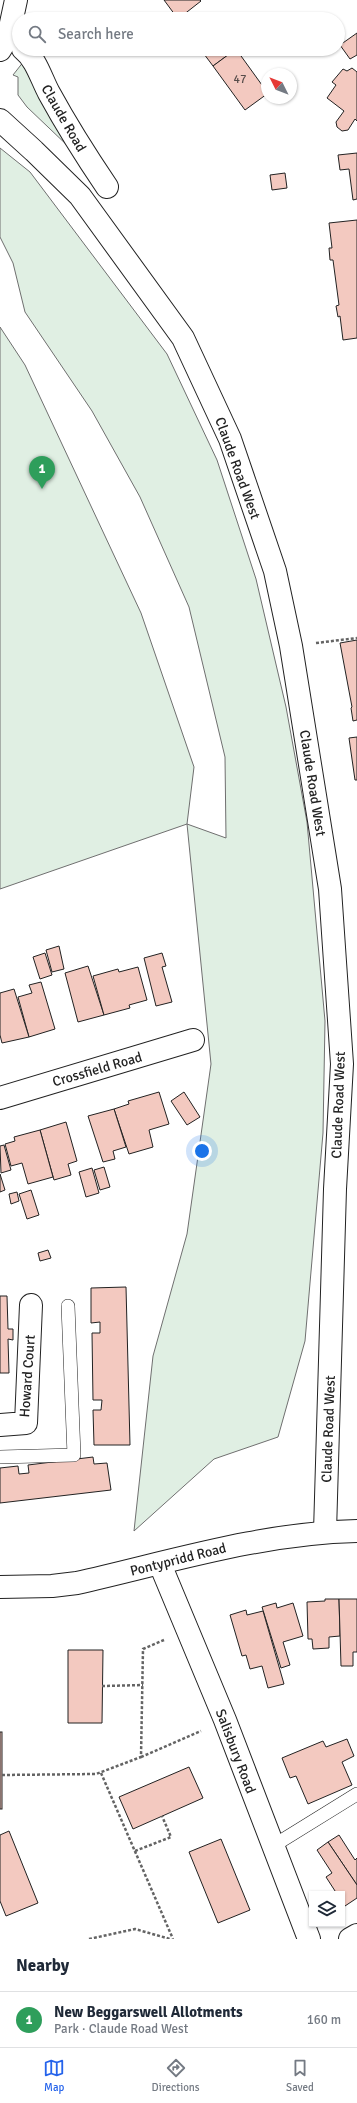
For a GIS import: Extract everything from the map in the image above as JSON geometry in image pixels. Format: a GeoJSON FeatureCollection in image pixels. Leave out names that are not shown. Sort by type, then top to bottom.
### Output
{"type":"FeatureCollection","features":[{"type":"Feature","properties":{"kind":"street","name":"Claude Road"},"geometry":{"type":"LineString","coordinates":[[15,12],[16,0]]}},
{"type":"Feature","properties":{"kind":"street","name":"Claude Road"},"geometry":{"type":"LineString","coordinates":[[30,56],[48,92],[78,145],[107,187]]}},
{"type":"Feature","properties":{"kind":"street","name":"Claude Road West"},"geometry":{"type":"LineString","coordinates":[[0,120],[80,196],[182,338],[230,439],[275,571],[291,646],[330,889],[342,1064],[334,1189],[325,1532]]}},
{"type":"Feature","properties":{"kind":"street","name":"Crossfield Road"},"geometry":{"type":"LineString","coordinates":[[0,1098],[193,1040]]}},
{"type":"Feature","properties":{"kind":"street","name":"Howard Court"},"geometry":{"type":"LineString","coordinates":[[0,1425],[26,1423],[31,1305]]}},
{"type":"Feature","properties":{"kind":"street","name":"Pontypridd Road"},"geometry":{"type":"LineString","coordinates":[[0,1587],[52,1586],[77,1583],[256,1540],[325,1532],[357,1531]]}},
{"type":"Feature","properties":{"kind":"street","name":"Salisbury Road"},"geometry":{"type":"LineString","coordinates":[[160,1564],[225,1720],[309,1939]]}},
{"type":"Feature","properties":{"kind":"street"},"geometry":{"type":"LineString","coordinates":[[350,1939],[357,1935]]}},
{"type":"Feature","properties":{"kind":"lane"},"geometry":{"type":"LineString","coordinates":[[0,1458],[74,1455],[68,1306]]}},
{"type":"Feature","properties":{"kind":"lane"},"geometry":{"type":"LineString","coordinates":[[273,1846],[357,1794]]}},
{"type":"Feature","properties":{"kind":"path"},"geometry":{"type":"LineString","coordinates":[[291,646],[357,638]]}},
{"type":"Feature","properties":{"kind":"path"},"geometry":{"type":"LineString","coordinates":[[141,1757],[143,1648],[187,1630]]}},
{"type":"Feature","properties":{"kind":"path"},"geometry":{"type":"LineString","coordinates":[[102,1686],[143,1684]]}},
{"type":"Feature","properties":{"kind":"path"},"geometry":{"type":"LineString","coordinates":[[2,1775],[96,1774],[141,1757],[225,1720]]}},
{"type":"Feature","properties":{"kind":"path"},"geometry":{"type":"LineString","coordinates":[[101,1772],[173,1939]]}},
{"type":"Feature","properties":{"kind":"path"},"geometry":{"type":"LineString","coordinates":[[135,1851],[171,1837],[162,1816]]}},
{"type":"Feature","properties":{"kind":"path"},"geometry":{"type":"LineString","coordinates":[[90,1939],[135,1929],[170,1939]]}},
{"type":"Feature","properties":{"kind":"green space"},"geometry":{"type":"Polygon","coordinates":[[[24,61],[70,148],[27,107],[18,95],[18,77],[13,75],[24,61]]]}},
{"type":"Feature","properties":{"kind":"green space"},"geometry":{"type":"Polygon","coordinates":[[[0,148],[30,172],[167,354],[217,460],[256,579],[286,707],[307,822],[325,1021],[323,1133],[305,1341],[278,1437],[214,1459],[134,1531],[153,1356],[187,1234],[211,1064],[187,824],[226,838],[225,757],[189,607],[140,497],[92,411],[25,312],[13,263],[0,237],[0,148]]]}},
{"type":"Feature","properties":{"kind":"green space"},"geometry":{"type":"Polygon","coordinates":[[[0,327],[25,365],[141,613],[194,767],[187,824],[0,889],[0,327]]]}},
{"type":"Feature","properties":{"kind":"building"},"geometry":{"type":"Polygon","coordinates":[[[164,0],[201,1],[187,12],[173,12],[164,0]]]}},
{"type":"Feature","properties":{"kind":"building"},"geometry":{"type":"Polygon","coordinates":[[[357,33],[357,55],[350,59],[345,52],[345,41],[357,33]]]}},
{"type":"Feature","properties":{"kind":"building"},"geometry":{"type":"Polygon","coordinates":[[[206,56],[227,56],[213,66],[206,56]]]}},
{"type":"Feature","properties":{"kind":"building"},"geometry":{"type":"Polygon","coordinates":[[[227,56],[241,56],[261,84],[261,98],[245,110],[213,66],[227,56]]]}},
{"type":"Feature","properties":{"kind":"building"},"geometry":{"type":"Polygon","coordinates":[[[352,68],[357,72],[357,121],[355,119],[348,130],[342,131],[337,127],[336,122],[344,111],[327,98],[336,85],[332,82],[343,69],[347,71],[352,68]]]}},
{"type":"Feature","properties":{"kind":"building"},"geometry":{"type":"Polygon","coordinates":[[[357,153],[357,199],[353,200],[349,169],[340,170],[338,155],[357,153]]]}},
{"type":"Feature","properties":{"kind":"building"},"geometry":{"type":"Polygon","coordinates":[[[285,173],[287,188],[272,190],[270,175],[285,173]]]}},
{"type":"Feature","properties":{"kind":"building"},"geometry":{"type":"Polygon","coordinates":[[[357,220],[357,338],[343,340],[340,316],[338,317],[336,306],[339,305],[333,260],[330,260],[329,248],[332,248],[329,223],[357,220]]]}},
{"type":"Feature","properties":{"kind":"building"},"geometry":{"type":"Polygon","coordinates":[[[357,640],[357,720],[353,721],[352,707],[340,643],[357,640]]]}},
{"type":"Feature","properties":{"kind":"building"},"geometry":{"type":"Polygon","coordinates":[[[357,737],[357,780],[355,780],[349,738],[357,737]]]}},
{"type":"Feature","properties":{"kind":"building"},"geometry":{"type":"Polygon","coordinates":[[[59,946],[64,969],[52,972],[46,950],[59,946]]]}},
{"type":"Feature","properties":{"kind":"building"},"geometry":{"type":"Polygon","coordinates":[[[45,953],[52,975],[40,979],[33,957],[45,953]]]}},
{"type":"Feature","properties":{"kind":"building"},"geometry":{"type":"Polygon","coordinates":[[[162,953],[166,966],[162,967],[172,1002],[156,1006],[144,958],[162,953]]]}},
{"type":"Feature","properties":{"kind":"building"},"geometry":{"type":"Polygon","coordinates":[[[88,966],[104,1015],[78,1022],[65,973],[88,966]]]}},
{"type":"Feature","properties":{"kind":"building"},"geometry":{"type":"Polygon","coordinates":[[[138,967],[147,1000],[129,1005],[130,1008],[104,1015],[93,976],[118,969],[119,972],[138,967]]]}},
{"type":"Feature","properties":{"kind":"building"},"geometry":{"type":"Polygon","coordinates":[[[41,982],[55,1029],[29,1037],[18,997],[32,993],[29,985],[41,982]]]}},
{"type":"Feature","properties":{"kind":"building"},"geometry":{"type":"Polygon","coordinates":[[[14,989],[29,1037],[2,1043],[0,1035],[0,993],[14,989]]]}},
{"type":"Feature","properties":{"kind":"building"},"geometry":{"type":"Polygon","coordinates":[[[159,1092],[169,1124],[149,1130],[153,1147],[129,1154],[114,1109],[129,1104],[128,1101],[159,1092]]]}},
{"type":"Feature","properties":{"kind":"building"},"geometry":{"type":"Polygon","coordinates":[[[184,1092],[200,1117],[187,1125],[171,1101],[184,1092]]]}},
{"type":"Feature","properties":{"kind":"building"},"geometry":{"type":"Polygon","coordinates":[[[114,1109],[126,1147],[113,1151],[115,1159],[103,1162],[88,1116],[114,1109]]]}},
{"type":"Feature","properties":{"kind":"building"},"geometry":{"type":"Polygon","coordinates":[[[66,1122],[77,1161],[68,1164],[71,1175],[54,1180],[40,1130],[66,1122]]]}},
{"type":"Feature","properties":{"kind":"building"},"geometry":{"type":"Polygon","coordinates":[[[40,1130],[53,1177],[28,1184],[22,1163],[11,1166],[5,1144],[15,1141],[14,1137],[40,1130]]]}},
{"type":"Feature","properties":{"kind":"building"},"geometry":{"type":"Polygon","coordinates":[[[4,1145],[11,1170],[1,1173],[0,1146],[4,1145]]]}},
{"type":"Feature","properties":{"kind":"building"},"geometry":{"type":"Polygon","coordinates":[[[104,1167],[110,1187],[100,1190],[94,1170],[104,1167]]]}},
{"type":"Feature","properties":{"kind":"building"},"geometry":{"type":"Polygon","coordinates":[[[92,1168],[99,1193],[86,1197],[79,1172],[92,1168]]]}},
{"type":"Feature","properties":{"kind":"building"},"geometry":{"type":"Polygon","coordinates":[[[0,1174],[5,1190],[0,1192],[0,1174]]]}},
{"type":"Feature","properties":{"kind":"building"},"geometry":{"type":"Polygon","coordinates":[[[31,1190],[39,1215],[27,1219],[19,1194],[31,1190]]]}},
{"type":"Feature","properties":{"kind":"building"},"geometry":{"type":"Polygon","coordinates":[[[17,1192],[19,1201],[11,1204],[9,1194],[17,1192]]]}},
{"type":"Feature","properties":{"kind":"building"},"geometry":{"type":"Polygon","coordinates":[[[48,1250],[51,1258],[40,1261],[38,1253],[48,1250]]]}},
{"type":"Feature","properties":{"kind":"building"},"geometry":{"type":"Polygon","coordinates":[[[126,1287],[130,1445],[94,1445],[93,1410],[101,1410],[102,1400],[93,1400],[92,1333],[100,1333],[100,1322],[91,1323],[91,1288],[126,1287]]]}},
{"type":"Feature","properties":{"kind":"building"},"geometry":{"type":"Polygon","coordinates":[[[0,1296],[7,1296],[8,1329],[13,1329],[13,1340],[8,1339],[9,1373],[0,1373],[0,1296]]]}},
{"type":"Feature","properties":{"kind":"building"},"geometry":{"type":"Polygon","coordinates":[[[93,1457],[94,1464],[107,1463],[111,1490],[0,1503],[0,1468],[18,1466],[19,1474],[29,1473],[28,1465],[93,1457]]]}},
{"type":"Feature","properties":{"kind":"building"},"geometry":{"type":"Polygon","coordinates":[[[325,1599],[339,1599],[340,1636],[329,1637],[329,1648],[313,1649],[312,1639],[308,1639],[307,1602],[325,1601],[325,1599]]]}},
{"type":"Feature","properties":{"kind":"building"},"geometry":{"type":"Polygon","coordinates":[[[339,1599],[357,1599],[357,1652],[353,1652],[353,1666],[341,1666],[339,1599]]]}},
{"type":"Feature","properties":{"kind":"building"},"geometry":{"type":"Polygon","coordinates":[[[276,1603],[277,1608],[293,1603],[303,1636],[283,1642],[290,1665],[281,1668],[262,1607],[276,1603]]]}},
{"type":"Feature","properties":{"kind":"building"},"geometry":{"type":"Polygon","coordinates":[[[246,1610],[247,1615],[263,1611],[284,1684],[268,1688],[262,1666],[250,1669],[246,1655],[242,1656],[230,1615],[246,1610]]]}},
{"type":"Feature","properties":{"kind":"building"},"geometry":{"type":"Polygon","coordinates":[[[68,1650],[103,1650],[102,1723],[68,1723],[68,1650]]]}},
{"type":"Feature","properties":{"kind":"building"},"geometry":{"type":"Polygon","coordinates":[[[0,1732],[2,1732],[2,1809],[0,1809],[0,1732]]]}},
{"type":"Feature","properties":{"kind":"building"},"geometry":{"type":"Polygon","coordinates":[[[347,1739],[354,1756],[342,1762],[352,1785],[308,1804],[296,1776],[290,1778],[282,1758],[323,1741],[326,1747],[347,1739]]]}},
{"type":"Feature","properties":{"kind":"building"},"geometry":{"type":"Polygon","coordinates":[[[189,1767],[203,1798],[133,1829],[119,1797],[189,1767]]]}},
{"type":"Feature","properties":{"kind":"building"},"geometry":{"type":"Polygon","coordinates":[[[9,1831],[38,1903],[6,1916],[0,1901],[0,1835],[9,1831]]]}},
{"type":"Feature","properties":{"kind":"building"},"geometry":{"type":"Polygon","coordinates":[[[339,1835],[355,1860],[357,1858],[357,1885],[328,1842],[339,1835]]]}},
{"type":"Feature","properties":{"kind":"building"},"geometry":{"type":"Polygon","coordinates":[[[221,1839],[250,1910],[218,1923],[189,1852],[221,1839]]]}},
{"type":"Feature","properties":{"kind":"building"},"geometry":{"type":"Polygon","coordinates":[[[328,1842],[357,1885],[357,1898],[345,1906],[345,1891],[335,1891],[326,1877],[332,1873],[317,1850],[328,1842]]]}},
{"type":"Feature","properties":{"kind":"place","name":"New Beggarswell Allotments"},"geometry":{"type":"Point","coordinates":[42,489]}}]}
